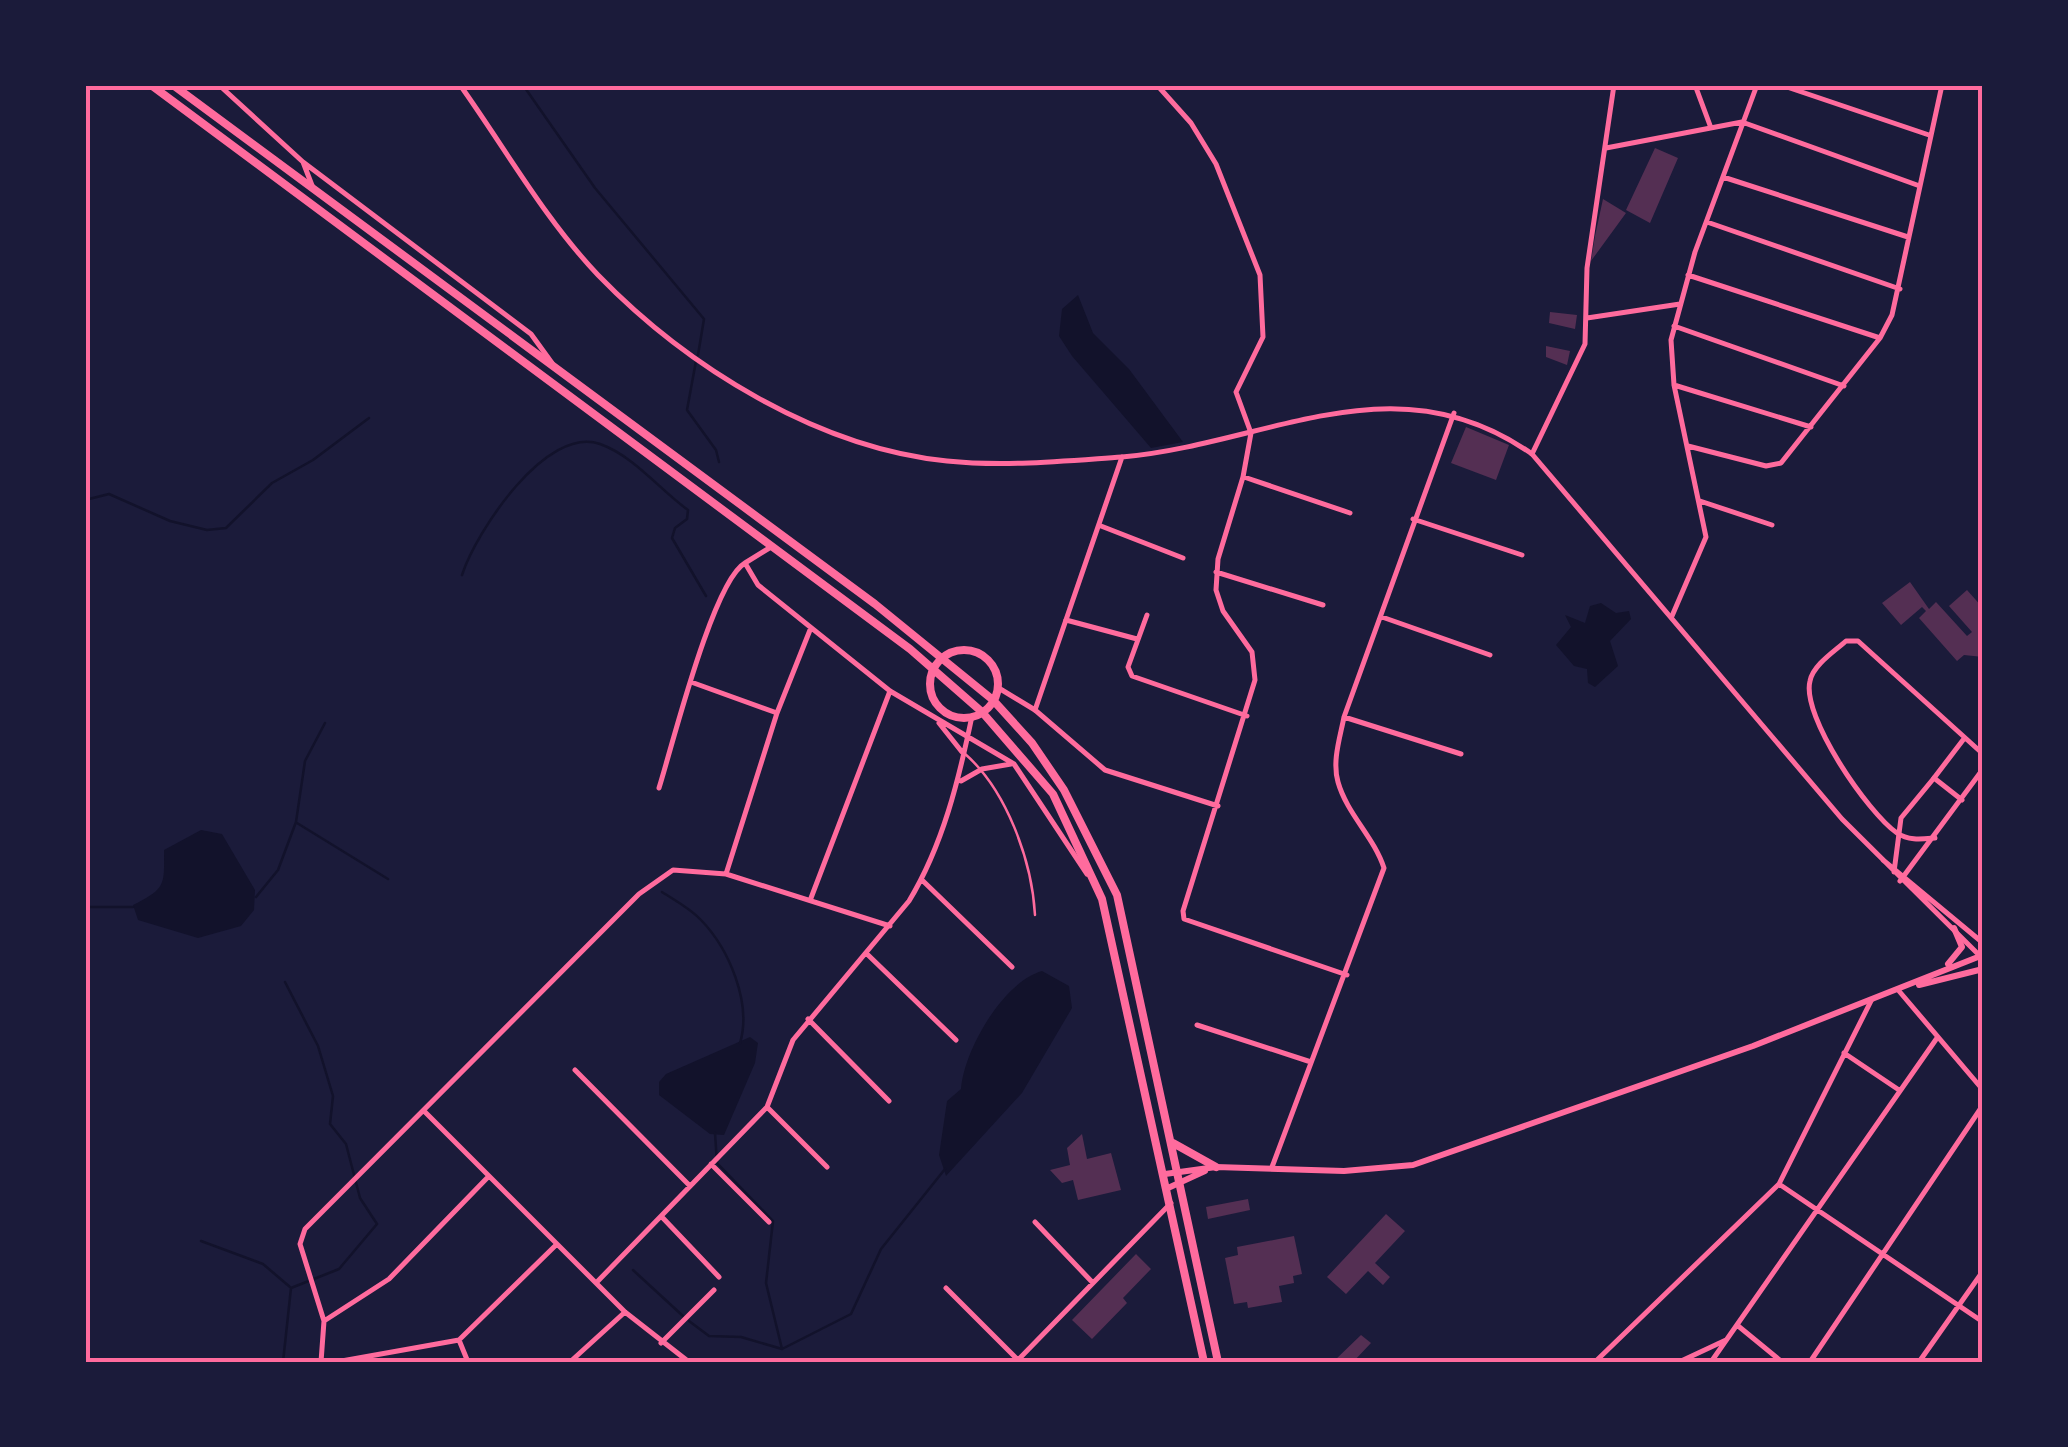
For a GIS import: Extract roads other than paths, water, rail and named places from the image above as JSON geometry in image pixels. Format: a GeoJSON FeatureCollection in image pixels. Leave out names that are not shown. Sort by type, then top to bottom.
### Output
{"type":"FeatureCollection","features":[{"type":"Feature","properties":{"kind":"main road"},"geometry":{"type":"LineString","coordinates":[[150,85],[934,668],[982,712],[1054,794],[1102,899],[1204,1362]]}},
{"type":"Feature","properties":{"kind":"main road"},"geometry":{"type":"LineString","coordinates":[[173,85],[944,657],[993,700],[1032,743],[1064,790],[1117,895],[1174,1143],[1218,1362]]}},
{"type":"Feature","properties":{"kind":"main road"},"geometry":{"type":"LineString","coordinates":[[963,650],[980,655],[994,668],[997,686],[993,700],[982,712],[957,717],[937,712],[931,691],[934,668],[944,657],[963,650]]}},
{"type":"Feature","properties":{"kind":"main road"},"geometry":{"type":"LineString","coordinates":[[1939,971],[1962,947],[1954,928]]}},
{"type":"Feature","properties":{"kind":"main road"},"geometry":{"type":"LineString","coordinates":[[1899,991],[1939,971],[1982,957]]}},
{"type":"Feature","properties":{"kind":"main road"},"geometry":{"type":"LineString","coordinates":[[1165,1174],[1181,1176],[1216,1167],[1344,1171],[1414,1165],[1899,991],[1983,970]]}},
{"type":"Feature","properties":{"kind":"main road"},"geometry":{"type":"LineString","coordinates":[[1174,1143],[1216,1167]]}},
{"type":"Feature","properties":{"kind":"main road"},"geometry":{"type":"LineString","coordinates":[[1168,1188],[1181,1176]]}},
{"type":"Feature","properties":{"kind":"street"},"geometry":{"type":"LineString","coordinates":[[218,85],[303,162],[531,334],[556,370]]}},
{"type":"Feature","properties":{"kind":"street"},"geometry":{"type":"LineString","coordinates":[[460,85],[558,226],[599,276],[691,353],[753,394],[810,422],[930,458],[1039,463],[1122,457],[1370,408],[1417,407],[1454,413],[1488,426],[1532,454],[1672,616],[1730,690],[1877,856],[1983,943]]}},
{"type":"Feature","properties":{"kind":"street"},"geometry":{"type":"LineString","coordinates":[[1157,85],[1191,122],[1216,164],[1260,275],[1263,337],[1236,392],[1251,433],[1243,477],[1215,572],[1223,611],[1255,661],[1247,716],[1183,910],[1184,918],[1346,975]]}},
{"type":"Feature","properties":{"kind":"street"},"geometry":{"type":"LineString","coordinates":[[1532,454],[1580,355],[1587,318],[1587,268],[1614,85]]}},
{"type":"Feature","properties":{"kind":"street"},"geometry":{"type":"LineString","coordinates":[[1695,85],[1711,128]]}},
{"type":"Feature","properties":{"kind":"street"},"geometry":{"type":"LineString","coordinates":[[1672,616],[1706,542],[1674,385],[1670,354],[1674,326],[1688,275],[1757,85]]}},
{"type":"Feature","properties":{"kind":"street"},"geometry":{"type":"LineString","coordinates":[[1781,85],[1929,135]]}},
{"type":"Feature","properties":{"kind":"street"},"geometry":{"type":"LineString","coordinates":[[1688,446],[1766,466],[1786,461],[1880,338],[1900,289],[1918,186],[1942,85]]}},
{"type":"Feature","properties":{"kind":"street"},"geometry":{"type":"LineString","coordinates":[[1606,148],[1742,122],[1918,186]]}},
{"type":"Feature","properties":{"kind":"street"},"geometry":{"type":"LineString","coordinates":[[303,162],[313,188]]}},
{"type":"Feature","properties":{"kind":"street"},"geometry":{"type":"LineString","coordinates":[[1723,177],[1908,237]]}},
{"type":"Feature","properties":{"kind":"street"},"geometry":{"type":"LineString","coordinates":[[1707,222],[1900,289]]}},
{"type":"Feature","properties":{"kind":"street"},"geometry":{"type":"LineString","coordinates":[[1688,275],[1880,338]]}},
{"type":"Feature","properties":{"kind":"street"},"geometry":{"type":"LineString","coordinates":[[1587,318],[1680,304]]}},
{"type":"Feature","properties":{"kind":"street"},"geometry":{"type":"LineString","coordinates":[[1674,326],[1844,386]]}},
{"type":"Feature","properties":{"kind":"street"},"geometry":{"type":"LineString","coordinates":[[1674,385],[1811,428]]}},
{"type":"Feature","properties":{"kind":"street"},"geometry":{"type":"LineString","coordinates":[[1272,1167],[1384,868],[1376,846],[1338,782],[1336,760],[1344,717],[1382,617],[1412,519],[1454,413]]}},
{"type":"Feature","properties":{"kind":"street"},"geometry":{"type":"LineString","coordinates":[[1036,710],[1122,457]]}},
{"type":"Feature","properties":{"kind":"street"},"geometry":{"type":"LineString","coordinates":[[1243,477],[1350,513]]}},
{"type":"Feature","properties":{"kind":"street"},"geometry":{"type":"LineString","coordinates":[[1700,502],[1772,525]]}},
{"type":"Feature","properties":{"kind":"street"},"geometry":{"type":"LineString","coordinates":[[1412,519],[1522,555]]}},
{"type":"Feature","properties":{"kind":"street"},"geometry":{"type":"LineString","coordinates":[[1100,526],[1183,558]]}},
{"type":"Feature","properties":{"kind":"street"},"geometry":{"type":"LineString","coordinates":[[660,788],[691,682],[725,590],[736,568],[772,547]]}},
{"type":"Feature","properties":{"kind":"street"},"geometry":{"type":"LineString","coordinates":[[745,563],[758,585],[890,691],[937,712],[968,737],[1014,764],[1102,899]]}},
{"type":"Feature","properties":{"kind":"street"},"geometry":{"type":"LineString","coordinates":[[1215,572],[1323,605]]}},
{"type":"Feature","properties":{"kind":"street"},"geometry":{"type":"LineString","coordinates":[[1146,615],[1128,667],[1132,676],[1247,716]]}},
{"type":"Feature","properties":{"kind":"street"},"geometry":{"type":"LineString","coordinates":[[1382,617],[1490,655]]}},
{"type":"Feature","properties":{"kind":"street"},"geometry":{"type":"LineString","coordinates":[[1066,620],[1137,638]]}},
{"type":"Feature","properties":{"kind":"street"},"geometry":{"type":"LineString","coordinates":[[726,874],[777,713],[810,630]]}},
{"type":"Feature","properties":{"kind":"street"},"geometry":{"type":"LineString","coordinates":[[1935,838],[1918,840],[1896,832],[1860,793],[1815,717],[1810,679],[1846,640],[1858,641],[1963,740],[1983,754]]}},
{"type":"Feature","properties":{"kind":"street"},"geometry":{"type":"LineString","coordinates":[[691,682],[777,713]]}},
{"type":"Feature","properties":{"kind":"street"},"geometry":{"type":"LineString","coordinates":[[997,686],[1036,710],[1105,770],[1218,806]]}},
{"type":"Feature","properties":{"kind":"street"},"geometry":{"type":"LineString","coordinates":[[811,900],[890,691]]}},
{"type":"Feature","properties":{"kind":"street"},"geometry":{"type":"LineString","coordinates":[[937,712],[962,752]]}},
{"type":"Feature","properties":{"kind":"street"},"geometry":{"type":"LineString","coordinates":[[596,1283],[767,1107],[793,1040],[890,926],[922,880],[959,782],[972,716]]}},
{"type":"Feature","properties":{"kind":"street"},"geometry":{"type":"LineString","coordinates":[[1344,717],[1461,754]]}},
{"type":"Feature","properties":{"kind":"street"},"geometry":{"type":"LineString","coordinates":[[1894,871],[1899,852],[1896,832],[1908,806],[1963,740]]}},
{"type":"Feature","properties":{"kind":"street"},"geometry":{"type":"LineString","coordinates":[[959,782],[982,769],[1014,764]]}},
{"type":"Feature","properties":{"kind":"street"},"geometry":{"type":"LineString","coordinates":[[1903,878],[1983,768]]}},
{"type":"Feature","properties":{"kind":"street"},"geometry":{"type":"LineString","coordinates":[[1934,778],[1962,800]]}},
{"type":"Feature","properties":{"kind":"street"},"geometry":{"type":"LineString","coordinates":[[321,1362],[324,1321],[300,1244],[306,1229],[640,894],[673,870],[726,874],[890,926]]}},
{"type":"Feature","properties":{"kind":"street"},"geometry":{"type":"LineString","coordinates":[[1903,878],[1982,957]]}},
{"type":"Feature","properties":{"kind":"street"},"geometry":{"type":"LineString","coordinates":[[922,880],[1012,967]]}},
{"type":"Feature","properties":{"kind":"street"},"geometry":{"type":"LineString","coordinates":[[866,953],[956,1040]]}},
{"type":"Feature","properties":{"kind":"street"},"geometry":{"type":"LineString","coordinates":[[1899,991],[1983,1090]]}},
{"type":"Feature","properties":{"kind":"street"},"geometry":{"type":"LineString","coordinates":[[1594,1362],[1780,1184],[1871,1001]]}},
{"type":"Feature","properties":{"kind":"street"},"geometry":{"type":"LineString","coordinates":[[808,1019],[889,1100]]}},
{"type":"Feature","properties":{"kind":"street"},"geometry":{"type":"LineString","coordinates":[[1197,1025],[1311,1062]]}},
{"type":"Feature","properties":{"kind":"street"},"geometry":{"type":"LineString","coordinates":[[1711,1362],[1937,1038]]}},
{"type":"Feature","properties":{"kind":"street"},"geometry":{"type":"LineString","coordinates":[[1844,1052],[1900,1091]]}},
{"type":"Feature","properties":{"kind":"street"},"geometry":{"type":"LineString","coordinates":[[575,1070],[690,1186]]}},
{"type":"Feature","properties":{"kind":"street"},"geometry":{"type":"LineString","coordinates":[[1810,1362],[1983,1105]]}},
{"type":"Feature","properties":{"kind":"street"},"geometry":{"type":"LineString","coordinates":[[767,1107],[827,1167]]}},
{"type":"Feature","properties":{"kind":"street"},"geometry":{"type":"LineString","coordinates":[[424,1111],[625,1312],[689,1362]]}},
{"type":"Feature","properties":{"kind":"street"},"geometry":{"type":"LineString","coordinates":[[711,1164],[769,1222]]}},
{"type":"Feature","properties":{"kind":"street"},"geometry":{"type":"LineString","coordinates":[[324,1321],[389,1279],[489,1176]]}},
{"type":"Feature","properties":{"kind":"street"},"geometry":{"type":"LineString","coordinates":[[1780,1184],[1983,1322]]}},
{"type":"Feature","properties":{"kind":"street"},"geometry":{"type":"LineString","coordinates":[[946,1288],[1017,1361],[1171,1203]]}},
{"type":"Feature","properties":{"kind":"street"},"geometry":{"type":"LineString","coordinates":[[661,1216],[719,1276]]}},
{"type":"Feature","properties":{"kind":"street"},"geometry":{"type":"LineString","coordinates":[[1036,1222],[1094,1282]]}},
{"type":"Feature","properties":{"kind":"street"},"geometry":{"type":"LineString","coordinates":[[336,1362],[460,1340],[558,1244]]}},
{"type":"Feature","properties":{"kind":"street"},"geometry":{"type":"LineString","coordinates":[[1920,1362],[1983,1270]]}},
{"type":"Feature","properties":{"kind":"street"},"geometry":{"type":"LineString","coordinates":[[661,1343],[714,1290]]}},
{"type":"Feature","properties":{"kind":"street"},"geometry":{"type":"LineString","coordinates":[[570,1362],[625,1312]]}},
{"type":"Feature","properties":{"kind":"street"},"geometry":{"type":"LineString","coordinates":[[1736,1326],[1782,1362]]}},
{"type":"Feature","properties":{"kind":"street"},"geometry":{"type":"LineString","coordinates":[[1679,1362],[1727,1339]]}},
{"type":"Feature","properties":{"kind":"street"},"geometry":{"type":"LineString","coordinates":[[460,1340],[468,1362]]}},
{"type":"Feature","properties":{"kind":"lane"},"geometry":{"type":"LineString","coordinates":[[962,752],[982,769],[1023,853],[1035,915]]}},
{"type":"Feature","properties":{"kind":"waterway"},"geometry":{"type":"LineString","coordinates":[[523,85],[595,188],[704,319],[698,355]]}},
{"type":"Feature","properties":{"kind":"waterway"},"geometry":{"type":"LineString","coordinates":[[696,361],[687,410],[716,450],[719,462]]}},
{"type":"Feature","properties":{"kind":"waterway"},"geometry":{"type":"LineString","coordinates":[[85,500],[109,494],[170,521],[207,530],[226,528],[272,483],[313,460],[369,418]]}},
{"type":"Feature","properties":{"kind":"waterway"},"geometry":{"type":"LineString","coordinates":[[462,575],[482,534],[516,486],[558,450],[579,442],[612,449],[688,510],[687,519],[675,528],[672,538],[706,596]]}},
{"type":"Feature","properties":{"kind":"waterway"},"geometry":{"type":"LineString","coordinates":[[256,897],[278,870],[296,822],[305,761],[325,723]]}},
{"type":"Feature","properties":{"kind":"waterway"},"geometry":{"type":"LineString","coordinates":[[297,823],[388,879]]}},
{"type":"Feature","properties":{"kind":"waterway"},"geometry":{"type":"LineString","coordinates":[[662,892],[701,920],[729,961],[743,1011],[740,1043]]}},
{"type":"Feature","properties":{"kind":"waterway"},"geometry":{"type":"LineString","coordinates":[[85,907],[133,907]]}},
{"type":"Feature","properties":{"kind":"waterway"},"geometry":{"type":"LineString","coordinates":[[283,1362],[291,1288],[339,1269],[377,1224],[360,1198],[346,1144],[330,1124],[333,1096],[318,1046],[285,982]]}},
{"type":"Feature","properties":{"kind":"waterway"},"geometry":{"type":"LineString","coordinates":[[715,1133],[717,1163],[773,1221],[766,1283],[782,1349]]}},
{"type":"Feature","properties":{"kind":"waterway"},"geometry":{"type":"LineString","coordinates":[[689,1321],[709,1336],[741,1337],[782,1349],[851,1314],[881,1249],[945,1169]]}},
{"type":"Feature","properties":{"kind":"waterway"},"geometry":{"type":"LineString","coordinates":[[201,1241],[263,1264],[290,1287]]}},
{"type":"Feature","properties":{"kind":"waterway"},"geometry":{"type":"LineString","coordinates":[[633,1270],[683,1316]]}}]}
